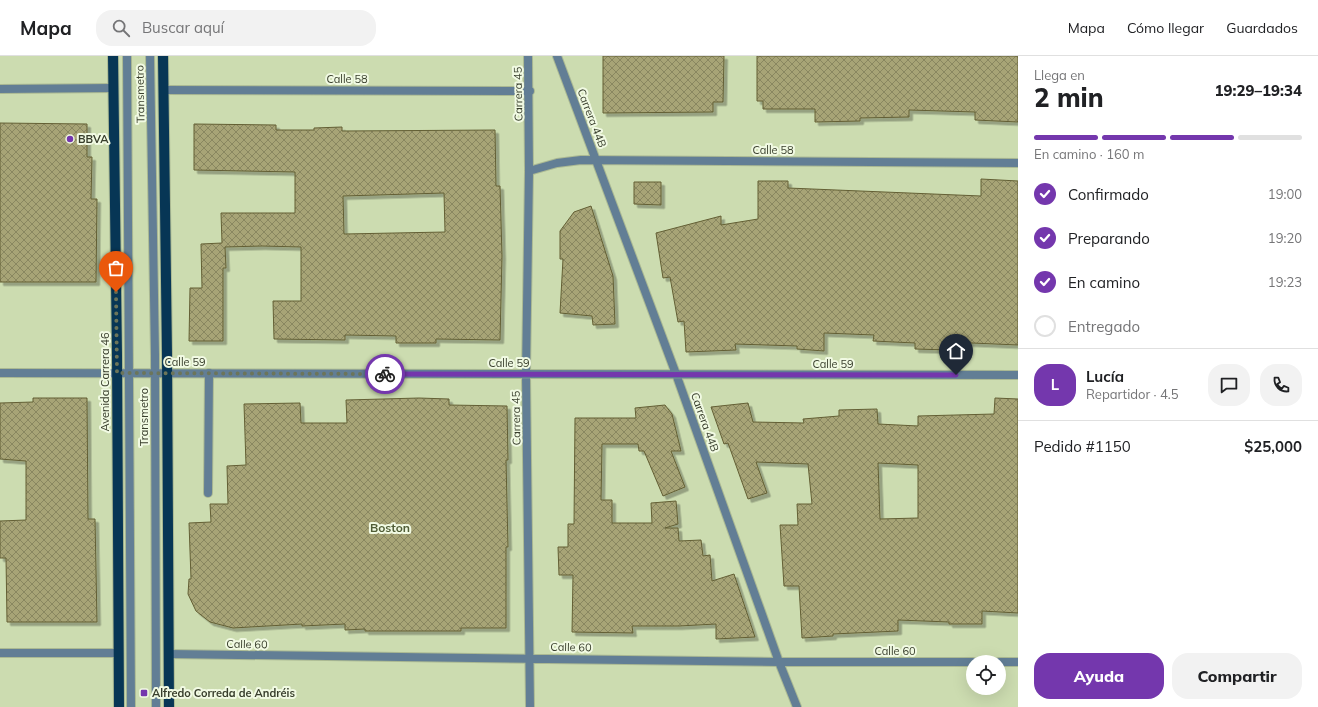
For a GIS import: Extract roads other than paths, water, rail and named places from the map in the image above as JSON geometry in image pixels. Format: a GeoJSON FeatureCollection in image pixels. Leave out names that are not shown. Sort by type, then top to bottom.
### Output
{"type":"FeatureCollection","features":[{"type":"Feature","properties":{"kind":"main road","name":"Avenida Carrera 46"},"geometry":{"type":"LineString","coordinates":[[113,56],[117,373],[118,707]]}},
{"type":"Feature","properties":{"kind":"main road"},"geometry":{"type":"LineString","coordinates":[[163,56],[169,707]]}},
{"type":"Feature","properties":{"kind":"street","name":"Transmetro"},"geometry":{"type":"LineString","coordinates":[[127,56],[131,707]]}},
{"type":"Feature","properties":{"kind":"street","name":"Transmetro"},"geometry":{"type":"LineString","coordinates":[[150,56],[155,373],[156,707]]}},
{"type":"Feature","properties":{"kind":"street","name":"Carrera 45"},"geometry":{"type":"LineString","coordinates":[[528,56],[530,91],[530,171],[526,374],[530,707]]}},
{"type":"Feature","properties":{"kind":"street","name":"Carrera 44B"},"geometry":{"type":"LineString","coordinates":[[557,56],[676,374],[779,662],[797,707]]}},
{"type":"Feature","properties":{"kind":"street"},"geometry":{"type":"LineString","coordinates":[[0,89],[113,88]]}},
{"type":"Feature","properties":{"kind":"street","name":"Calle 58"},"geometry":{"type":"LineString","coordinates":[[163,90],[530,91]]}},
{"type":"Feature","properties":{"kind":"street","name":"Calle 58"},"geometry":{"type":"LineString","coordinates":[[530,171],[557,163],[596,160],[1018,163]]}},
{"type":"Feature","properties":{"kind":"street","name":"Calle 59"},"geometry":{"type":"LineString","coordinates":[[0,372],[1018,375]]}},
{"type":"Feature","properties":{"kind":"street"},"geometry":{"type":"LineString","coordinates":[[208,493],[209,373]]}},
{"type":"Feature","properties":{"kind":"street"},"geometry":{"type":"LineString","coordinates":[[0,653],[118,653]]}},
{"type":"Feature","properties":{"kind":"street","name":"Calle 60"},"geometry":{"type":"LineString","coordinates":[[169,654],[779,662],[966,662]]}},
{"type":"Feature","properties":{"kind":"street"},"geometry":{"type":"LineString","coordinates":[[1006,662],[1018,662]]}},
{"type":"Feature","properties":{"kind":"place","name":"BBVA"},"geometry":{"type":"Point","coordinates":[70,139]}},
{"type":"Feature","properties":{"kind":"place","name":"Alfredo Correda de Andréis"},"geometry":{"type":"Point","coordinates":[144,693]}},
{"type":"Feature","properties":{"kind":"district","name":"Boston"},"geometry":{"type":"Point","coordinates":[390,528]}}]}
